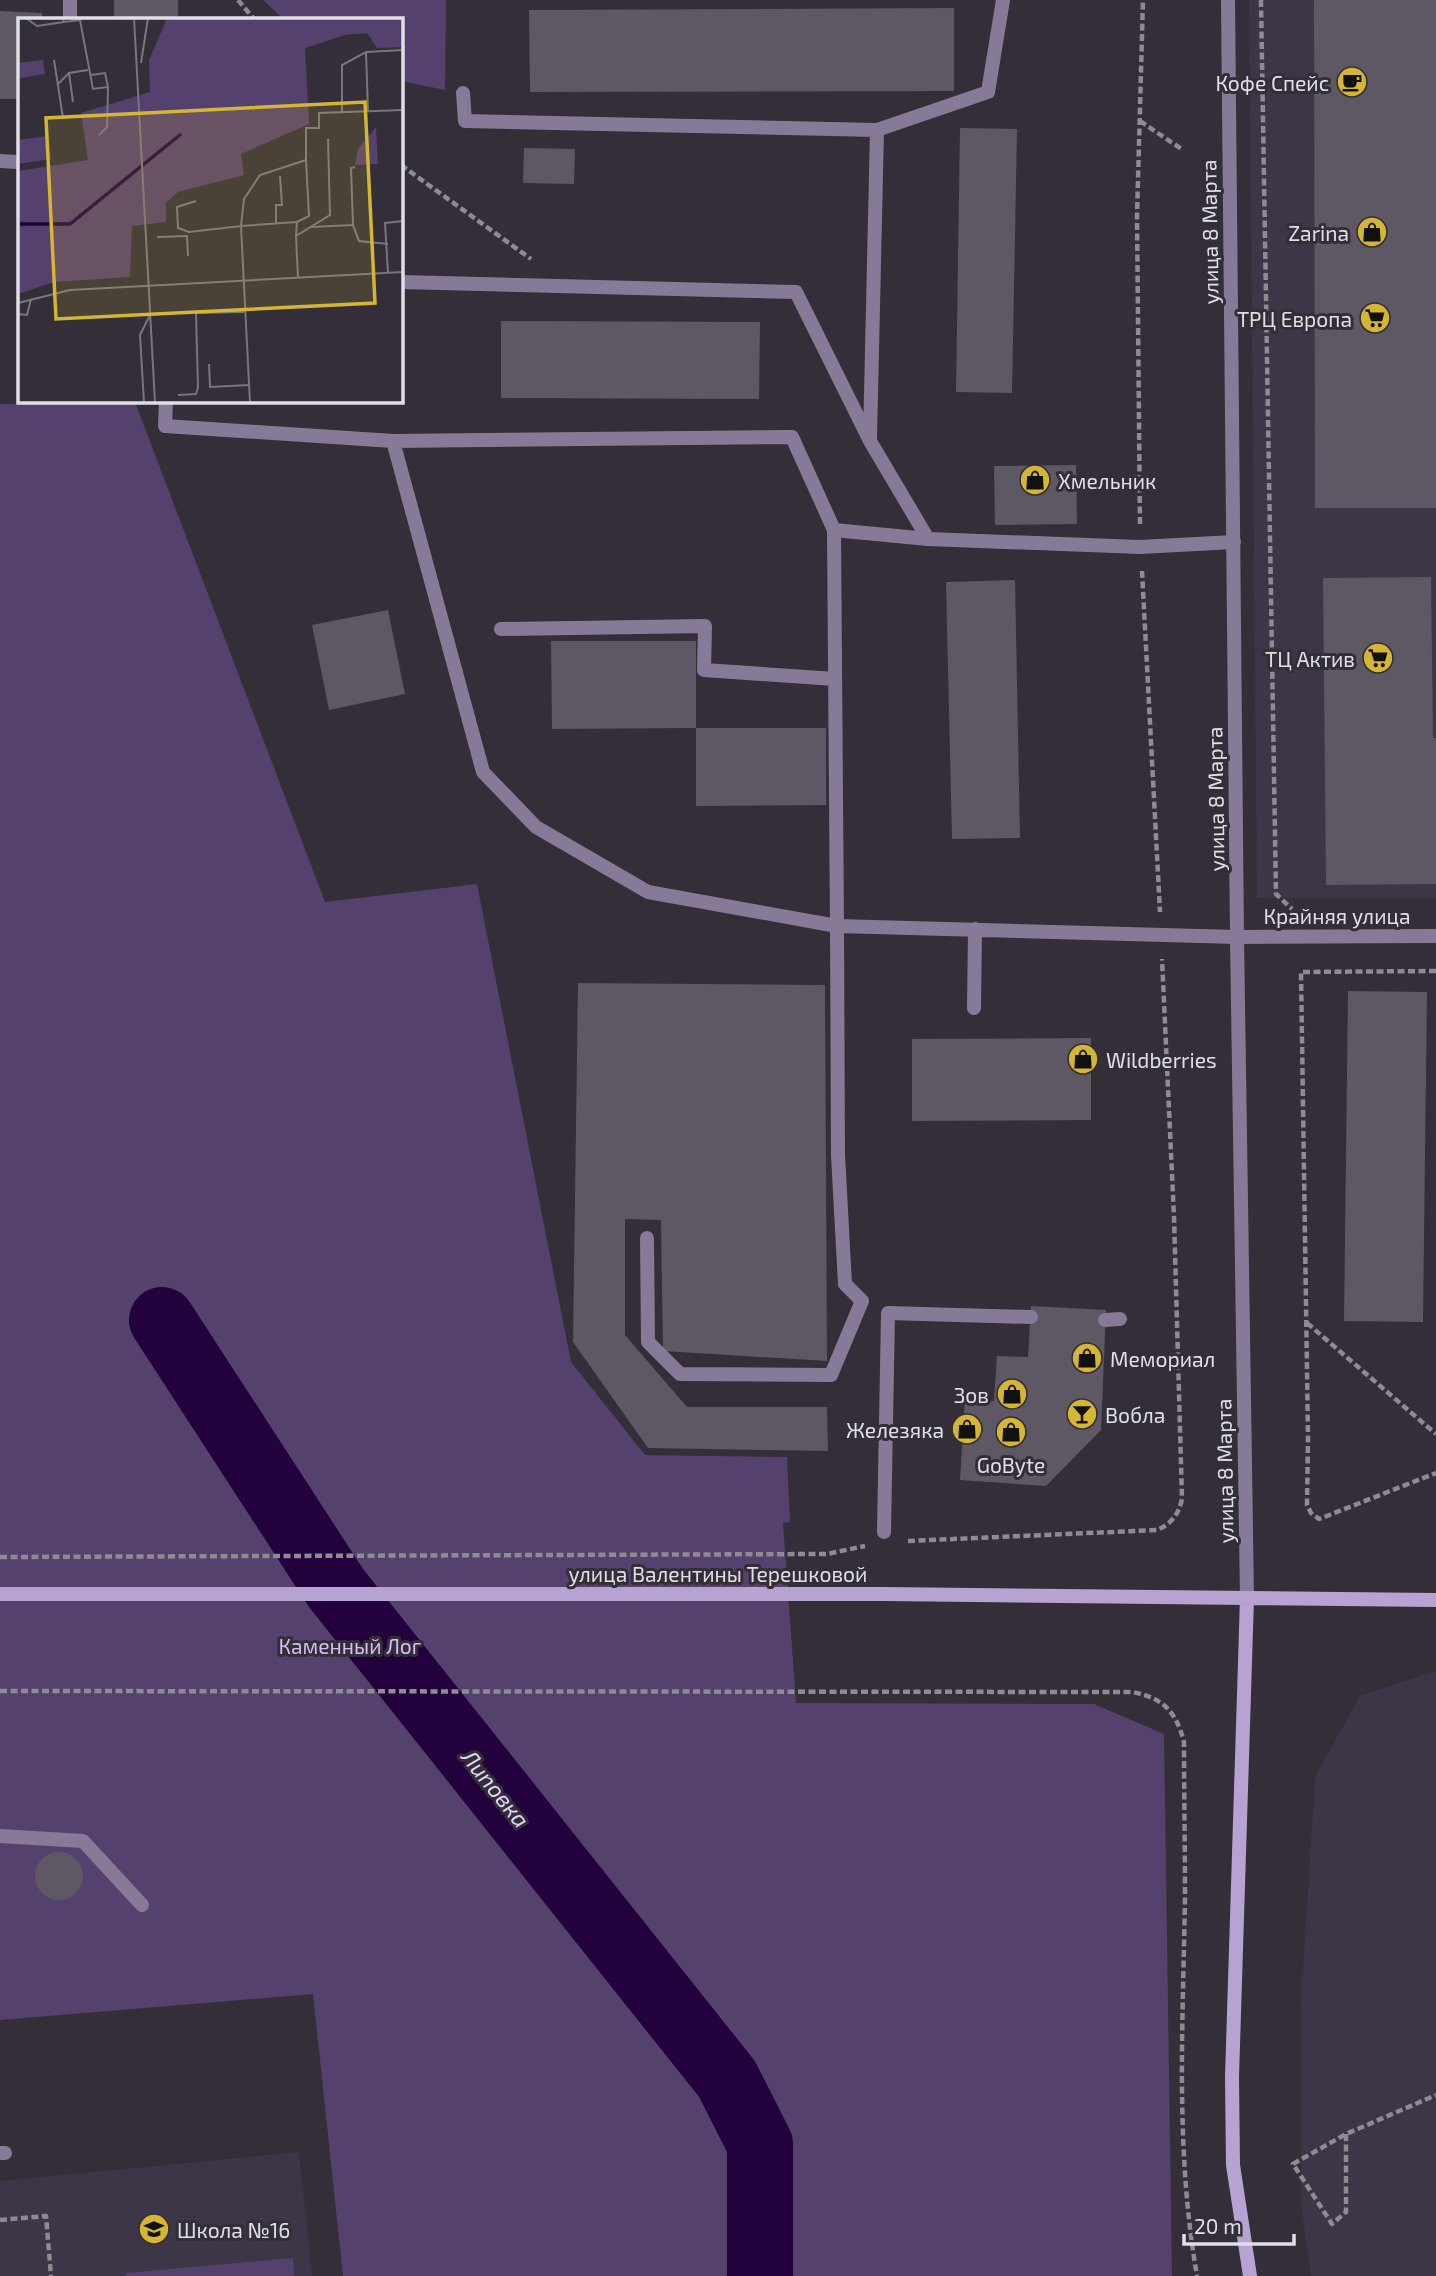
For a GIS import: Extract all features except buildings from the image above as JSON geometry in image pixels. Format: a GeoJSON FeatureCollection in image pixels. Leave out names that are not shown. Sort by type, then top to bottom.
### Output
{"type":"FeatureCollection","features":[{"type":"Feature","properties":{"kind":"main road","name":"улица Валентины Терешковой"},"geometry":{"type":"LineString","coordinates":[[0,1594],[827,1595],[1432,1602]]}},
{"type":"Feature","properties":{"kind":"main road"},"geometry":{"type":"LineString","coordinates":[[1247,1598],[1232,2090],[1233,2165],[1250,2276]]}},
{"type":"Feature","properties":{"kind":"street"},"geometry":{"type":"LineString","coordinates":[[70,0],[70,18]]}},
{"type":"Feature","properties":{"kind":"street"},"geometry":{"type":"LineString","coordinates":[[463,93],[466,121],[877,131],[988,92],[1003,0]]}},
{"type":"Feature","properties":{"kind":"street","name":"улица 8 Марта"},"geometry":{"type":"LineString","coordinates":[[1227,0],[1247,1598]]}},
{"type":"Feature","properties":{"kind":"street"},"geometry":{"type":"LineString","coordinates":[[870,441],[877,131]]}},
{"type":"Feature","properties":{"kind":"street"},"geometry":{"type":"LineString","coordinates":[[0,161],[18,162]]}},
{"type":"Feature","properties":{"kind":"street"},"geometry":{"type":"LineString","coordinates":[[402,282],[796,292],[870,441],[928,539]]}},
{"type":"Feature","properties":{"kind":"street"},"geometry":{"type":"LineString","coordinates":[[166,402],[165,426],[393,441],[792,437],[834,530],[838,1155],[845,1284],[862,1301],[831,1375],[680,1374],[648,1342],[647,1238]]}},
{"type":"Feature","properties":{"kind":"street","name":"Крайняя улица"},"geometry":{"type":"LineString","coordinates":[[393,441],[483,772],[536,827],[648,892],[837,926],[1237,937],[1436,936]]}},
{"type":"Feature","properties":{"kind":"street"},"geometry":{"type":"LineString","coordinates":[[834,530],[928,539],[1140,547],[1234,541]]}},
{"type":"Feature","properties":{"kind":"street"},"geometry":{"type":"LineString","coordinates":[[501,629],[705,626],[704,670],[835,679]]}},
{"type":"Feature","properties":{"kind":"street"},"geometry":{"type":"LineString","coordinates":[[974,1007],[975,929]]}},
{"type":"Feature","properties":{"kind":"street"},"geometry":{"type":"LineString","coordinates":[[884,1532],[888,1313],[1031,1317]]}},
{"type":"Feature","properties":{"kind":"street"},"geometry":{"type":"LineString","coordinates":[[0,1836],[83,1841],[142,1905]]}},
{"type":"Feature","properties":{"kind":"path"},"geometry":{"type":"LineString","coordinates":[[238,0],[253,18]]}},
{"type":"Feature","properties":{"kind":"path"},"geometry":{"type":"LineString","coordinates":[[1261,0],[1276,894],[1289,908],[1300,912]]}},
{"type":"Feature","properties":{"kind":"path"},"geometry":{"type":"LineString","coordinates":[[1140,121],[1183,150]]}},
{"type":"Feature","properties":{"kind":"path"},"geometry":{"type":"LineString","coordinates":[[402,166],[570,287]]}},
{"type":"Feature","properties":{"kind":"path"},"geometry":{"type":"LineString","coordinates":[[1436,971],[1301,972],[1307,1504],[1311,1513],[1319,1519],[1436,1473]]}},
{"type":"Feature","properties":{"kind":"path"},"geometry":{"type":"LineString","coordinates":[[1307,1322],[1436,1434]]}},
{"type":"Feature","properties":{"kind":"path"},"geometry":{"type":"LineString","coordinates":[[0,1557],[827,1554]]}},
{"type":"Feature","properties":{"kind":"path"},"geometry":{"type":"LineString","coordinates":[[0,1691],[1132,1692],[1150,1695],[1165,1705],[1178,1721],[1184,1742],[1185,1897],[1181,2058],[1183,2166],[1197,2276]]}},
{"type":"Feature","properties":{"kind":"path"},"geometry":{"type":"LineString","coordinates":[[1346,2134],[1346,2212],[1332,2224],[1293,2165],[1346,2134],[1436,2095]]}},
{"type":"Feature","properties":{"kind":"path"},"geometry":{"type":"LineString","coordinates":[[0,2220],[46,2216],[51,2276]]}},
{"type":"Feature","properties":{"kind":"shaded area"},"geometry":{"type":"Polygon","coordinates":[[[1249,0],[1436,0],[1436,898],[1257,898],[1249,0]]]}},
{"type":"Feature","properties":{"kind":"shaded area"},"geometry":{"type":"Polygon","coordinates":[[[1436,1671],[1436,2276],[1311,2276],[1301,2203],[1301,2004],[1315,1777],[1360,1696],[1436,1671]]]}},
{"type":"Feature","properties":{"kind":"shaded area","name":"Школа №16"},"geometry":{"type":"Polygon","coordinates":[[[299,2152],[312,2276],[0,2276],[0,2181],[299,2152]]]}},
{"type":"Feature","properties":{"kind":"green space"},"geometry":{"type":"Polygon","coordinates":[[[263,0],[446,0],[445,90],[402,81],[402,18],[282,18],[263,0]]]}},
{"type":"Feature","properties":{"kind":"green space","name":"Каменный Лог"},"geometry":{"type":"Polygon","coordinates":[[[135,402],[325,902],[477,884],[571,1362],[645,1455],[787,1457],[790,1522],[783,1523],[796,1703],[1094,1704],[1164,1734],[1172,2276],[343,2276],[313,1994],[0,2020],[0,404],[135,402]]]}},
{"type":"Feature","properties":{"kind":"green space"},"geometry":{"type":"Polygon","coordinates":[[[293,2258],[294,2276],[126,2276],[126,2273],[293,2258]]]}},
{"type":"Feature","properties":{"kind":"waterway","name":"Липовка"},"geometry":{"type":"LineString","coordinates":[[162,1320],[336,1588],[727,2079],[760,2144],[760,2276]]}},
{"type":"Feature","properties":{"kind":"place","name":"Кофе Спейс"},"geometry":{"type":"Point","coordinates":[1352,82]}},
{"type":"Feature","properties":{"kind":"place","name":"Zarina"},"geometry":{"type":"Point","coordinates":[1372,232]}},
{"type":"Feature","properties":{"kind":"place","name":"ТРЦ Европа"},"geometry":{"type":"Point","coordinates":[1375,318]}},
{"type":"Feature","properties":{"kind":"place","name":"Хмельник"},"geometry":{"type":"Point","coordinates":[1035,480]}},
{"type":"Feature","properties":{"kind":"place","name":"ТЦ Актив"},"geometry":{"type":"Point","coordinates":[1378,658]}},
{"type":"Feature","properties":{"kind":"place","name":"Wildberries"},"geometry":{"type":"Point","coordinates":[1083,1059]}},
{"type":"Feature","properties":{"kind":"place","name":"Мемориал"},"geometry":{"type":"Point","coordinates":[1087,1358]}},
{"type":"Feature","properties":{"kind":"place","name":"Зов"},"geometry":{"type":"Point","coordinates":[1012,1394]}},
{"type":"Feature","properties":{"kind":"place","name":"Вобла"},"geometry":{"type":"Point","coordinates":[1082,1414]}},
{"type":"Feature","properties":{"kind":"place","name":"Железяка"},"geometry":{"type":"Point","coordinates":[967,1429]}},
{"type":"Feature","properties":{"kind":"place","name":"GoByte"},"geometry":{"type":"Point","coordinates":[1011,1432]}},
{"type":"Feature","properties":{"kind":"place","name":"Школа №16"},"geometry":{"type":"Point","coordinates":[154,2229]}}]}
